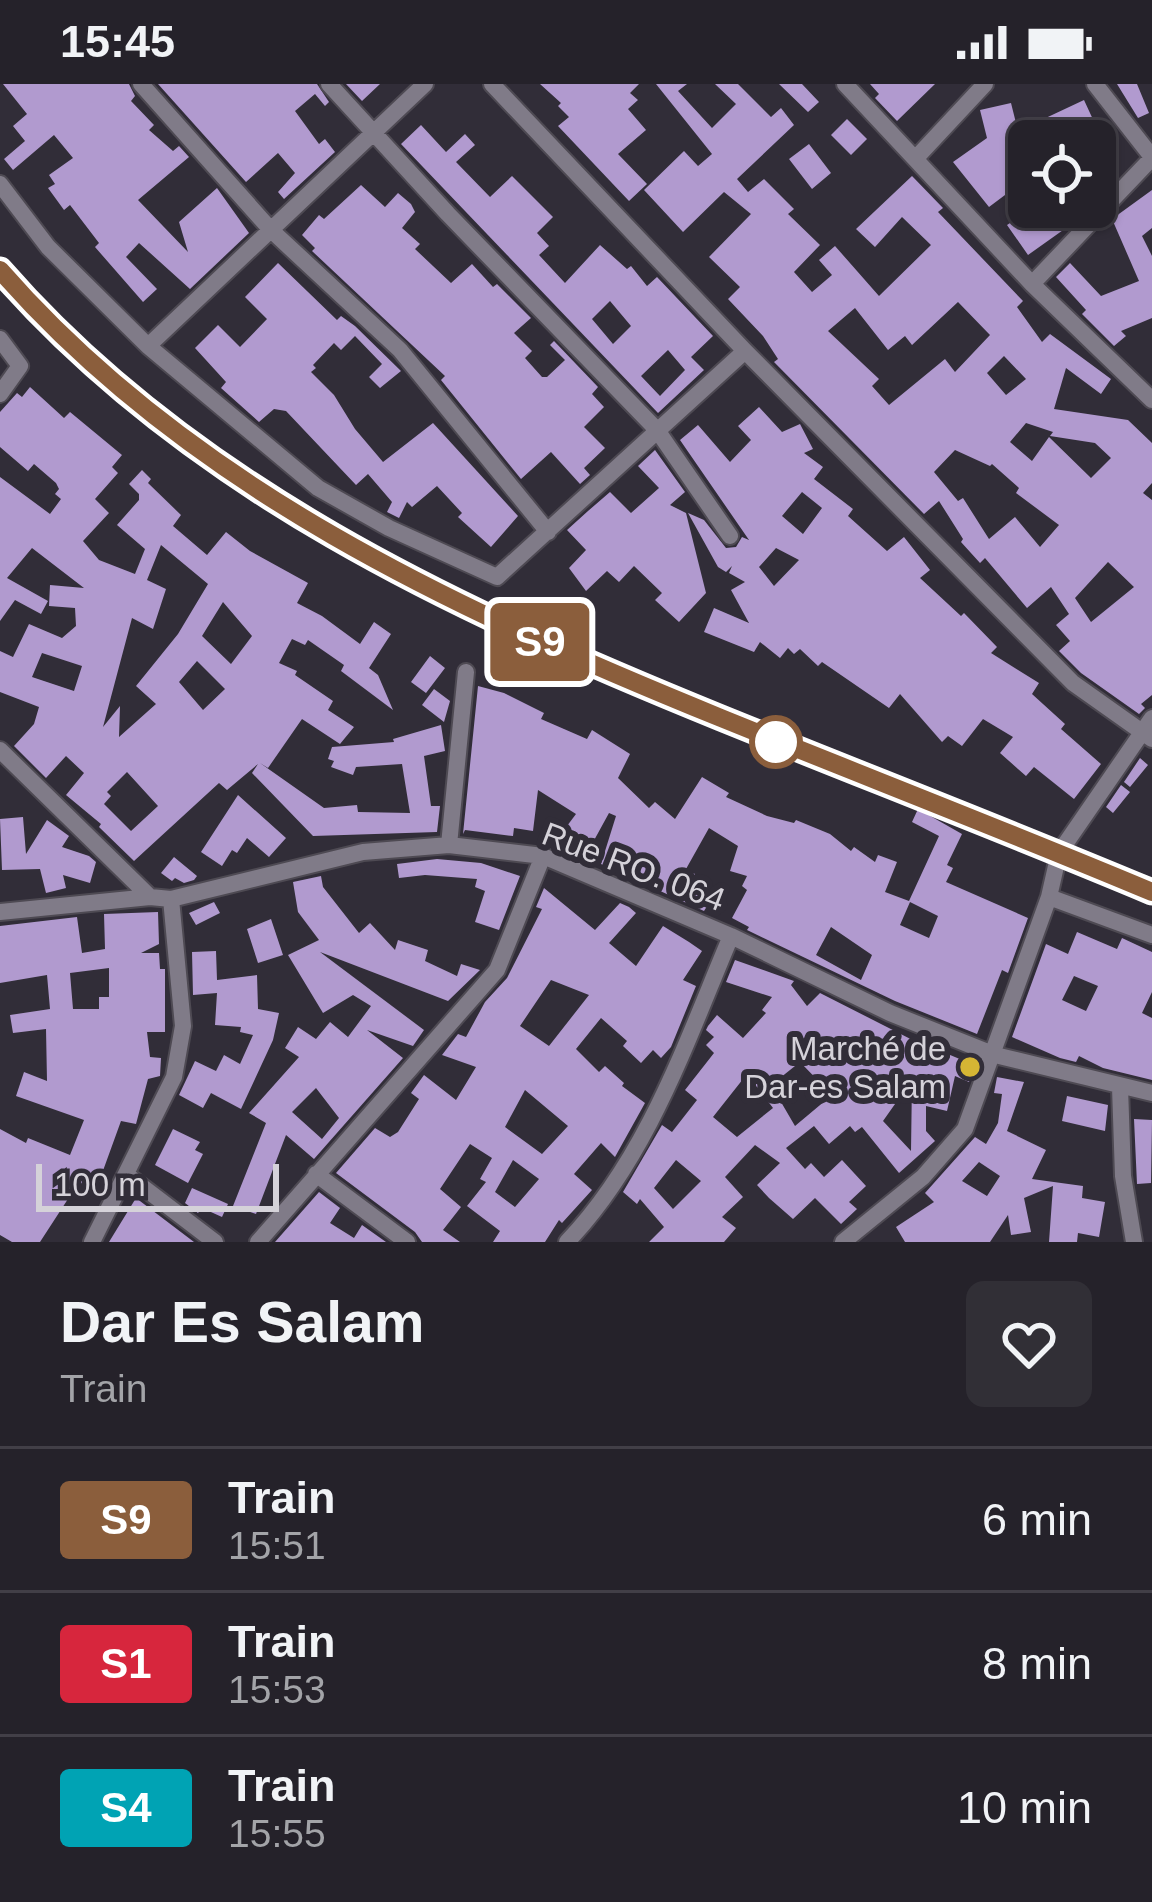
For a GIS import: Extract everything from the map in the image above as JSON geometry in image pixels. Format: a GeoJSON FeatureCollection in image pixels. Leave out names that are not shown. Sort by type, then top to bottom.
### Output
{"type":"FeatureCollection","features":[{"type":"Feature","properties":{"kind":"street"},"geometry":{"type":"LineString","coordinates":[[141,84],[271,230],[400,350],[548,532]]}},
{"type":"Feature","properties":{"kind":"street"},"geometry":{"type":"LineString","coordinates":[[329,84],[657,430],[730,536]]}},
{"type":"Feature","properties":{"kind":"street"},"geometry":{"type":"LineString","coordinates":[[148,346],[425,84]]}},
{"type":"Feature","properties":{"kind":"street"},"geometry":{"type":"LineString","coordinates":[[492,84],[1073,683],[1148,729],[1059,854],[995,1055],[965,1129],[922,1177],[843,1242]]}},
{"type":"Feature","properties":{"kind":"street"},"geometry":{"type":"LineString","coordinates":[[845,84],[1031,284],[1152,400]]}},
{"type":"Feature","properties":{"kind":"street"},"geometry":{"type":"LineString","coordinates":[[916,158],[985,84]]}},
{"type":"Feature","properties":{"kind":"street"},"geometry":{"type":"LineString","coordinates":[[1031,284],[1152,157],[1095,84]]}},
{"type":"Feature","properties":{"kind":"street"},"geometry":{"type":"LineString","coordinates":[[0,184],[48,248],[148,346],[318,488],[389,529],[497,577],[745,350]]}},
{"type":"Feature","properties":{"kind":"street"},"geometry":{"type":"LineString","coordinates":[[0,339],[20,366],[0,394]]}},
{"type":"Feature","properties":{"kind":"street"},"geometry":{"type":"LineString","coordinates":[[449,845],[466,672]]}},
{"type":"Feature","properties":{"kind":"street"},"geometry":{"type":"LineString","coordinates":[[0,750],[150,896]]}},
{"type":"Feature","properties":{"kind":"street","name":"Rue RO. 064"},"geometry":{"type":"LineString","coordinates":[[0,912],[150,896],[170,899],[363,852],[449,845],[544,856],[731,936],[890,1013],[995,1055],[1152,1093]]}},
{"type":"Feature","properties":{"kind":"street"},"geometry":{"type":"LineString","coordinates":[[258,1242],[496,970],[544,856]]}},
{"type":"Feature","properties":{"kind":"street"},"geometry":{"type":"LineString","coordinates":[[1049,897],[1152,935]]}},
{"type":"Feature","properties":{"kind":"street"},"geometry":{"type":"LineString","coordinates":[[92,1242],[174,1077],[183,1026],[170,899]]}},
{"type":"Feature","properties":{"kind":"street"},"geometry":{"type":"LineString","coordinates":[[567,1242],[586,1222],[652,1121],[731,936]]}},
{"type":"Feature","properties":{"kind":"street"},"geometry":{"type":"LineString","coordinates":[[1120,1087],[1123,1176],[1134,1242]]}},
{"type":"Feature","properties":{"kind":"street"},"geometry":{"type":"LineString","coordinates":[[316,1174],[407,1242]]}},
{"type":"Feature","properties":{"kind":"street"},"geometry":{"type":"LineString","coordinates":[[127,1175],[215,1242]]}},
{"type":"Feature","properties":{"kind":"building"},"geometry":{"type":"Polygon","coordinates":[[[3,84],[129,84],[135,96],[131,101],[154,125],[149,130],[173,151],[179,146],[189,157],[138,200],[188,252],[179,222],[217,188],[249,233],[190,289],[139,243],[126,257],[157,289],[143,302],[95,247],[99,243],[70,205],[64,210],[48,188],[55,184],[49,175],[73,158],[54,135],[13,170],[4,159],[25,141],[13,126],[27,114],[3,84]]]}},
{"type":"Feature","properties":{"kind":"building"},"geometry":{"type":"Polygon","coordinates":[[[158,84],[317,84],[329,102],[325,106],[315,94],[295,111],[319,144],[325,139],[335,152],[284,199],[278,192],[295,173],[278,153],[246,182],[158,84]]]}},
{"type":"Feature","properties":{"kind":"building"},"geometry":{"type":"Polygon","coordinates":[[[346,84],[380,84],[362,101],[346,84]]]}},
{"type":"Feature","properties":{"kind":"building"},"geometry":{"type":"Polygon","coordinates":[[[540,84],[639,84],[630,93],[638,100],[628,109],[646,130],[618,154],[647,184],[629,201],[558,126],[569,117],[540,84]]]}},
{"type":"Feature","properties":{"kind":"building"},"geometry":{"type":"Polygon","coordinates":[[[656,84],[687,84],[678,91],[712,128],[736,104],[715,84],[738,84],[771,117],[781,108],[794,125],[737,179],[748,192],[764,179],[794,209],[788,214],[820,245],[794,272],[812,292],[832,275],[819,260],[835,246],[879,296],[931,245],[902,217],[875,247],[856,229],[912,176],[943,208],[938,212],[1023,301],[1017,307],[1042,342],[1050,334],[1111,379],[1101,394],[1066,368],[1054,409],[1128,420],[1152,443],[1152,483],[1143,493],[1152,500],[1152,695],[1141,704],[1145,708],[1139,714],[1081,673],[1059,651],[1070,641],[1056,625],[1069,614],[1051,587],[1027,608],[985,558],[980,563],[961,542],[939,501],[924,514],[774,362],[778,359],[763,336],[728,299],[740,287],[709,257],[751,214],[724,192],[683,232],[644,190],[684,151],[698,166],[712,154],[656,84]],[[958,302],[912,345],[905,336],[888,350],[855,308],[828,331],[879,379],[872,386],[889,405],[945,359],[955,372],[990,335],[958,302]],[[1004,356],[987,373],[1006,395],[1026,379],[1004,356]],[[1026,423],[1010,442],[1032,461],[1049,437],[1091,478],[1111,458],[1095,443],[1050,436],[1053,432],[1026,423]],[[955,450],[934,472],[958,501],[963,498],[989,539],[1015,517],[1040,547],[1059,525],[1016,493],[1019,488],[992,464],[955,450]],[[1108,562],[1075,598],[1091,622],[1134,587],[1108,562]]]}},
{"type":"Feature","properties":{"kind":"building"},"geometry":{"type":"Polygon","coordinates":[[[779,84],[802,84],[819,102],[808,112],[779,84]]]}},
{"type":"Feature","properties":{"kind":"building"},"geometry":{"type":"Polygon","coordinates":[[[870,84],[935,84],[897,121],[875,98],[879,94],[870,84]]]}},
{"type":"Feature","properties":{"kind":"building"},"geometry":{"type":"Polygon","coordinates":[[[1117,84],[1137,84],[1149,113],[1138,118],[1117,84]]]}},
{"type":"Feature","properties":{"kind":"building"},"geometry":{"type":"Polygon","coordinates":[[[1084,100],[1093,120],[1041,120],[1084,100]]]}},
{"type":"Feature","properties":{"kind":"building"},"geometry":{"type":"Polygon","coordinates":[[[1011,103],[1015,120],[1008,120],[1008,199],[1005,195],[989,207],[953,162],[987,138],[980,110],[1011,103]]]}},
{"type":"Feature","properties":{"kind":"building"},"geometry":{"type":"Polygon","coordinates":[[[847,119],[867,139],[851,155],[831,135],[847,119]]]}},
{"type":"Feature","properties":{"kind":"building"},"geometry":{"type":"Polygon","coordinates":[[[421,125],[446,152],[465,134],[475,145],[456,162],[490,197],[512,176],[553,217],[537,233],[549,246],[539,255],[565,283],[600,245],[627,269],[631,266],[647,286],[657,277],[713,336],[691,357],[704,370],[658,413],[401,144],[421,125]],[[610,301],[592,319],[613,344],[631,326],[610,301]],[[668,350],[641,376],[660,396],[685,370],[668,350]]]}},
{"type":"Feature","properties":{"kind":"building"},"geometry":{"type":"Polygon","coordinates":[[[809,144],[831,173],[812,189],[789,159],[809,144]]]}},
{"type":"Feature","properties":{"kind":"building"},"geometry":{"type":"Polygon","coordinates":[[[361,185],[385,207],[398,193],[411,204],[415,212],[402,228],[420,244],[415,249],[451,283],[472,264],[531,318],[514,333],[532,351],[525,358],[542,377],[565,360],[550,345],[554,341],[598,387],[592,394],[604,407],[584,427],[605,448],[584,468],[590,475],[580,484],[551,452],[521,479],[441,380],[445,376],[312,251],[315,248],[302,235],[319,215],[324,219],[361,185]]]}},
{"type":"Feature","properties":{"kind":"building"},"geometry":{"type":"Polygon","coordinates":[[[1152,190],[1152,228],[1142,236],[1152,256],[1152,318],[1121,331],[1126,336],[1114,346],[1082,314],[1086,310],[1056,277],[1070,263],[1101,296],[1139,281],[1116,228],[1116,216],[1152,190]]]}},
{"type":"Feature","properties":{"kind":"building"},"geometry":{"type":"Polygon","coordinates":[[[1009,228],[1066,228],[1028,255],[1009,228]]]}},
{"type":"Feature","properties":{"kind":"building"},"geometry":{"type":"Polygon","coordinates":[[[278,263],[337,320],[341,316],[355,326],[401,371],[380,388],[369,377],[382,364],[355,336],[341,350],[334,343],[311,372],[383,462],[433,423],[518,516],[491,547],[458,517],[462,513],[437,486],[412,507],[407,502],[399,518],[387,512],[392,502],[368,474],[356,485],[286,411],[274,409],[259,422],[221,388],[226,382],[195,348],[218,325],[240,347],[267,319],[245,297],[278,263]]]}},
{"type":"Feature","properties":{"kind":"building"},"geometry":{"type":"Polygon","coordinates":[[[30,387],[64,418],[70,412],[122,455],[112,467],[118,473],[95,499],[109,513],[83,541],[99,560],[135,574],[145,549],[117,525],[139,500],[129,484],[142,470],[151,479],[148,483],[181,515],[173,526],[207,555],[226,532],[308,583],[297,603],[360,644],[374,622],[391,634],[369,668],[378,675],[393,710],[341,671],[344,665],[308,640],[305,645],[292,639],[279,663],[297,671],[295,675],[333,701],[328,710],[354,727],[340,744],[302,719],[268,768],[260,763],[324,808],[357,805],[358,812],[410,813],[402,764],[356,767],[353,775],[331,767],[332,747],[394,742],[441,725],[445,751],[424,756],[431,806],[440,806],[437,832],[313,836],[252,773],[258,764],[227,790],[219,783],[134,861],[66,795],[84,773],[66,756],[46,778],[14,746],[34,724],[39,707],[0,692],[0,651],[13,657],[29,624],[62,638],[76,626],[75,608],[49,606],[50,585],[84,588],[32,548],[7,578],[48,601],[41,614],[15,600],[0,621],[0,477],[50,514],[61,499],[55,494],[56,483],[34,464],[28,471],[0,447],[0,412],[17,393],[22,397],[30,387]],[[161,545],[147,580],[166,589],[153,629],[132,618],[103,727],[120,706],[119,737],[156,704],[136,686],[178,634],[208,584],[161,545]],[[223,602],[202,636],[231,664],[252,636],[223,602]],[[42,653],[32,677],[74,691],[82,666],[42,653]],[[197,661],[179,682],[203,710],[225,689],[197,661]],[[127,772],[107,792],[111,796],[104,804],[131,831],[158,806],[127,772]]]}},
{"type":"Feature","properties":{"kind":"building"},"geometry":{"type":"Polygon","coordinates":[[[759,407],[782,432],[800,424],[813,449],[804,453],[823,467],[814,479],[853,509],[848,516],[887,551],[904,537],[930,570],[920,578],[997,647],[991,653],[1039,683],[1032,694],[1065,724],[1061,729],[1101,764],[1074,799],[1034,767],[1026,776],[1000,753],[1013,737],[983,719],[962,746],[948,736],[942,742],[900,694],[889,708],[822,662],[818,666],[800,649],[794,654],[788,648],[780,658],[760,642],[754,652],[704,632],[714,608],[749,623],[731,590],[745,582],[729,573],[732,566],[726,572],[718,567],[688,513],[704,520],[726,548],[736,547],[742,537],[749,540],[680,440],[698,425],[730,462],[751,440],[738,426],[759,407]],[[802,492],[782,516],[803,534],[822,508],[802,492]],[[776,548],[759,567],[774,586],[799,560],[776,548]]]}},
{"type":"Feature","properties":{"kind":"building"},"geometry":{"type":"Polygon","coordinates":[[[655,450],[685,492],[670,505],[686,513],[706,593],[679,622],[655,600],[662,593],[634,566],[619,582],[607,571],[586,591],[569,568],[586,550],[567,530],[588,511],[610,492],[631,513],[659,488],[638,466],[655,450]]]}},
{"type":"Feature","properties":{"kind":"building"},"geometry":{"type":"Polygon","coordinates":[[[430,656],[445,668],[426,693],[411,682],[430,656]]]}},
{"type":"Feature","properties":{"kind":"building"},"geometry":{"type":"Polygon","coordinates":[[[478,686],[504,693],[544,713],[541,719],[587,739],[592,730],[630,754],[618,778],[649,808],[655,802],[675,819],[702,777],[729,793],[726,797],[767,816],[796,820],[830,834],[875,862],[878,855],[897,862],[885,892],[909,901],[939,836],[912,822],[918,809],[962,834],[947,865],[953,868],[946,882],[1028,918],[1008,973],[1002,970],[977,1034],[895,1001],[747,930],[732,918],[747,890],[742,886],[747,876],[730,871],[738,846],[709,828],[686,869],[695,874],[686,888],[709,903],[704,911],[601,864],[616,816],[609,813],[586,855],[564,851],[555,842],[576,814],[538,790],[533,831],[514,828],[513,836],[465,830],[463,834],[478,686]],[[910,902],[900,925],[929,938],[938,916],[910,902]],[[831,927],[816,955],[861,980],[872,955],[831,927]]]}},
{"type":"Feature","properties":{"kind":"building"},"geometry":{"type":"Polygon","coordinates":[[[434,689],[450,701],[444,722],[422,705],[434,689]]]}},
{"type":"Feature","properties":{"kind":"building"},"geometry":{"type":"Polygon","coordinates":[[[1140,758],[1148,765],[1130,787],[1124,782],[1140,758]]]}},
{"type":"Feature","properties":{"kind":"building"},"geometry":{"type":"Polygon","coordinates":[[[1121,785],[1130,792],[1113,813],[1106,807],[1121,785]]]}},
{"type":"Feature","properties":{"kind":"building"},"geometry":{"type":"Polygon","coordinates":[[[238,795],[286,838],[269,857],[247,838],[222,866],[201,852],[238,795]]]}},
{"type":"Feature","properties":{"kind":"building"},"geometry":{"type":"Polygon","coordinates":[[[23,817],[26,854],[47,820],[69,836],[62,847],[96,862],[90,883],[63,875],[66,888],[46,893],[40,869],[2,870],[0,819],[23,817]]]}},
{"type":"Feature","properties":{"kind":"building"},"geometry":{"type":"Polygon","coordinates":[[[174,857],[197,876],[194,880],[172,881],[161,873],[174,857]]]}},
{"type":"Feature","properties":{"kind":"building"},"geometry":{"type":"Polygon","coordinates":[[[437,859],[481,863],[520,876],[499,930],[475,922],[485,891],[475,887],[477,879],[399,878],[397,864],[437,859]]]}},
{"type":"Feature","properties":{"kind":"building"},"geometry":{"type":"Polygon","coordinates":[[[321,876],[323,887],[359,933],[370,923],[395,950],[398,940],[428,950],[425,961],[457,976],[461,964],[480,970],[448,1001],[320,952],[424,1030],[413,1046],[367,1030],[403,1058],[314,1159],[286,1135],[256,1214],[233,1206],[266,1123],[249,1113],[299,1057],[285,1048],[298,1027],[316,1039],[330,1022],[348,1037],[371,1006],[353,995],[323,1013],[288,955],[319,940],[298,912],[293,882],[321,876]],[[316,1088],[292,1112],[322,1139],[339,1118],[316,1088]]]}},
{"type":"Feature","properties":{"kind":"building"},"geometry":{"type":"Polygon","coordinates":[[[544,888],[595,930],[620,903],[629,907],[636,913],[609,943],[636,966],[663,926],[702,951],[683,980],[696,986],[671,1047],[661,1058],[653,1050],[641,1063],[623,1046],[627,1041],[601,1018],[576,1049],[599,1072],[605,1066],[645,1103],[615,1157],[601,1143],[574,1174],[592,1190],[562,1223],[559,1220],[545,1242],[493,1242],[500,1231],[467,1206],[486,1182],[480,1179],[492,1158],[470,1144],[440,1189],[461,1207],[443,1230],[460,1242],[422,1242],[336,1173],[375,1128],[390,1137],[398,1132],[419,1099],[411,1093],[424,1075],[456,1100],[476,1067],[442,1055],[458,1034],[466,1037],[485,1002],[507,978],[542,909],[536,907],[544,888]],[[551,980],[520,1026],[549,1046],[589,995],[551,980]],[[525,1090],[505,1127],[542,1154],[568,1126],[525,1090]],[[513,1160],[495,1192],[515,1207],[539,1179],[513,1160]]]}},
{"type":"Feature","properties":{"kind":"building"},"geometry":{"type":"Polygon","coordinates":[[[214,902],[220,913],[196,925],[189,913],[214,902]]]}},
{"type":"Feature","properties":{"kind":"building"},"geometry":{"type":"Polygon","coordinates":[[[158,912],[159,944],[141,953],[159,953],[160,969],[165,969],[165,1032],[147,1032],[150,1057],[161,1058],[160,1076],[148,1079],[136,1124],[121,1121],[96,1190],[79,1182],[40,1242],[12,1242],[0,1235],[0,1129],[26,1143],[28,1138],[70,1155],[84,1120],[16,1096],[24,1072],[47,1081],[46,1029],[13,1033],[10,1015],[50,1009],[47,975],[0,983],[0,926],[77,917],[82,953],[105,949],[104,914],[158,912]],[[109,968],[70,973],[73,1009],[99,1009],[99,997],[109,997],[109,968]]]}},
{"type":"Feature","properties":{"kind":"building"},"geometry":{"type":"Polygon","coordinates":[[[271,919],[283,955],[258,963],[247,929],[271,919]]]}},
{"type":"Feature","properties":{"kind":"building"},"geometry":{"type":"Polygon","coordinates":[[[1077,932],[1117,949],[1122,938],[1152,952],[1152,992],[1142,1013],[1152,1018],[1152,1080],[1103,1068],[1079,1056],[1076,1062],[1060,1058],[1012,1037],[1046,944],[1068,954],[1077,932]],[[1074,976],[1062,1000],[1086,1011],[1098,986],[1074,976]]]}},
{"type":"Feature","properties":{"kind":"building"},"geometry":{"type":"Polygon","coordinates":[[[216,951],[217,980],[257,975],[258,1009],[279,1013],[273,1040],[241,1109],[211,1093],[203,1108],[179,1095],[195,1061],[216,1071],[224,1055],[240,1064],[253,1035],[240,1032],[241,1027],[215,1025],[217,993],[193,995],[192,952],[216,951]]]}},
{"type":"Feature","properties":{"kind":"building"},"geometry":{"type":"Polygon","coordinates":[[[735,960],[794,981],[791,985],[807,1006],[820,993],[942,1055],[974,1065],[969,1082],[955,1076],[947,1111],[926,1106],[926,1131],[935,1141],[899,1173],[862,1127],[855,1132],[850,1126],[829,1144],[814,1126],[786,1148],[805,1169],[811,1163],[824,1177],[842,1160],[866,1186],[849,1202],[857,1209],[841,1224],[815,1198],[793,1219],[769,1198],[757,1185],[780,1163],[755,1145],[725,1177],[743,1197],[722,1217],[736,1228],[724,1242],[649,1242],[664,1227],[640,1199],[637,1204],[623,1192],[662,1125],[672,1132],[697,1100],[685,1090],[714,1053],[706,1045],[714,1037],[706,1030],[708,1026],[717,1015],[743,1038],[766,1013],[762,1010],[772,997],[726,982],[735,960]],[[800,1062],[780,1078],[790,1096],[781,1102],[795,1126],[832,1095],[800,1062]],[[747,1074],[713,1117],[737,1137],[773,1108],[747,1074]],[[912,1080],[883,1121],[911,1151],[912,1080]],[[676,1160],[654,1188],[673,1209],[701,1181],[676,1160]]]}},
{"type":"Feature","properties":{"kind":"building"},"geometry":{"type":"Polygon","coordinates":[[[997,1077],[1024,1082],[1007,1131],[1046,1150],[1032,1179],[1083,1186],[1082,1198],[1105,1202],[1099,1237],[1078,1233],[1077,1242],[1049,1242],[1053,1186],[1024,1198],[1031,1232],[1011,1235],[1008,1215],[990,1242],[905,1242],[896,1227],[934,1202],[925,1193],[975,1137],[986,1144],[998,1123],[1002,1094],[994,1093],[997,1077]],[[979,1162],[962,1181],[987,1196],[1000,1176],[979,1162]]]}},
{"type":"Feature","properties":{"kind":"building"},"geometry":{"type":"Polygon","coordinates":[[[1067,1096],[1108,1105],[1105,1131],[1062,1121],[1067,1096]]]}},
{"type":"Feature","properties":{"kind":"building"},"geometry":{"type":"Polygon","coordinates":[[[1134,1119],[1152,1120],[1151,1183],[1137,1184],[1134,1119]]]}},
{"type":"Feature","properties":{"kind":"building"},"geometry":{"type":"Polygon","coordinates":[[[173,1129],[200,1142],[195,1150],[203,1154],[188,1183],[155,1165],[173,1129]]]}},
{"type":"Feature","properties":{"kind":"building"},"geometry":{"type":"Polygon","coordinates":[[[192,1188],[228,1204],[222,1217],[202,1208],[198,1213],[185,1203],[192,1188]]]}},
{"type":"Feature","properties":{"kind":"building"},"geometry":{"type":"Polygon","coordinates":[[[319,1192],[340,1208],[330,1223],[354,1238],[362,1225],[386,1242],[275,1242],[319,1192]]]}},
{"type":"Feature","properties":{"kind":"building"},"geometry":{"type":"Polygon","coordinates":[[[136,1198],[194,1242],[109,1242],[136,1198]]]}},
{"type":"Feature","properties":{"kind":"railway"},"geometry":{"type":"LineString","coordinates":[[0,270],[76,348],[158,419],[245,482],[432,590],[629,681],[1152,892]]}},
{"type":"Feature","properties":{"kind":"train","name":"S9"},"geometry":{"type":"LineString","coordinates":[[0,270],[48,325],[153,414],[280,506],[412,582],[565,655],[1152,892]]}},
{"type":"Feature","properties":{"kind":"place","name":"Marché de Dar-es Salam"},"geometry":{"type":"Point","coordinates":[970,1067]}}]}
